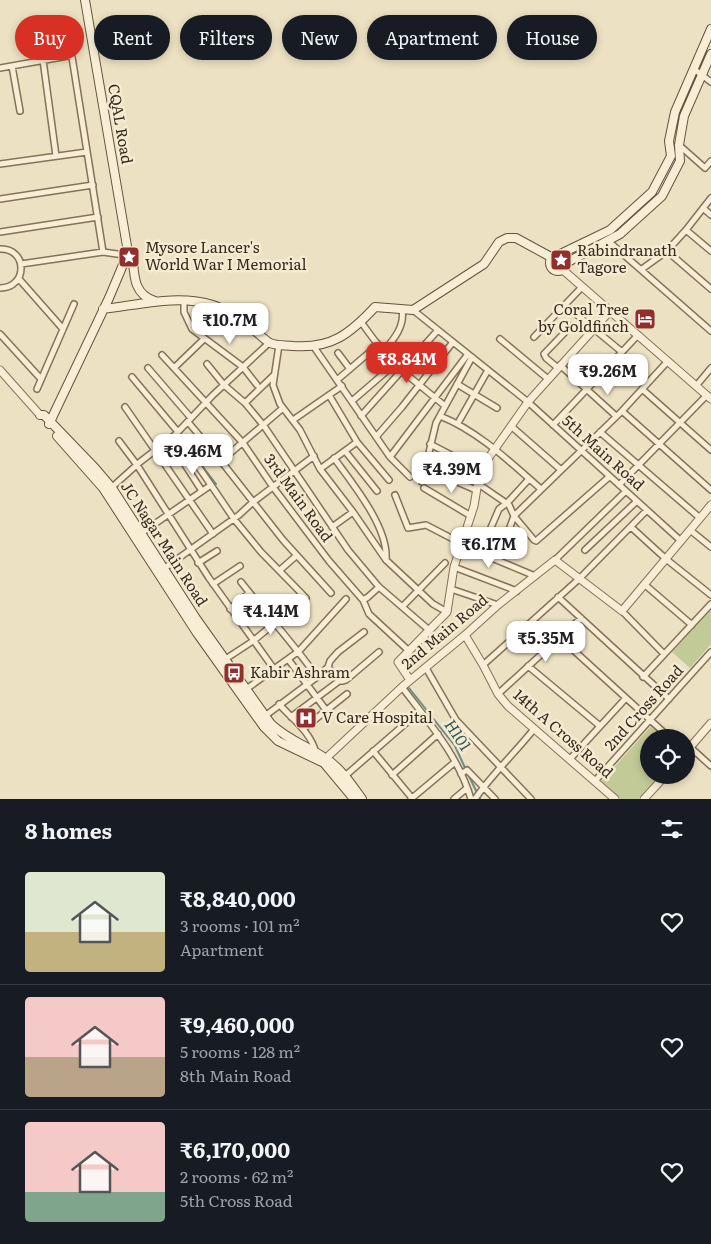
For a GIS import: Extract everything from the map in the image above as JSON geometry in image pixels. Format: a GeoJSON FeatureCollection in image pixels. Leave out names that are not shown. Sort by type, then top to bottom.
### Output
{"type":"FeatureCollection","features":[{"type":"Feature","properties":{"kind":"main road","name":"CQAL Road"},"geometry":{"type":"LineString","coordinates":[[85,0],[127,257],[138,289],[142,295],[157,301]]}},
{"type":"Feature","properties":{"kind":"main road"},"geometry":{"type":"LineString","coordinates":[[711,28],[675,112],[669,141],[671,156],[652,192],[610,230],[554,258],[551,265],[553,269],[558,271],[620,234],[662,196],[680,161],[678,145],[684,116],[711,54]]}},
{"type":"Feature","properties":{"kind":"main road"},"geometry":{"type":"LineString","coordinates":[[103,309],[157,301],[184,300],[213,305],[270,342],[279,345],[314,347],[338,339],[361,322],[376,306],[413,310],[484,264],[498,242],[507,238],[516,238],[554,258],[562,256],[564,266]]}},
{"type":"Feature","properties":{"kind":"main road"},"geometry":{"type":"LineString","coordinates":[[49,424],[127,257]]}},
{"type":"Feature","properties":{"kind":"main road","name":"JC Nagar Main Road"},"geometry":{"type":"LineString","coordinates":[[40,414],[44,415],[49,424],[109,490],[221,662],[243,691],[282,734],[324,760],[345,776],[362,799]]}},
{"type":"Feature","properties":{"kind":"main road","name":"JC Nagar Main Road"},"geometry":{"type":"LineString","coordinates":[[243,691],[272,736],[288,746],[314,755]]}},
{"type":"Feature","properties":{"kind":"main road","name":"JC Nagar Main Road"},"geometry":{"type":"LineString","coordinates":[[324,760],[354,799]]}},
{"type":"Feature","properties":{"kind":"street"},"geometry":{"type":"LineString","coordinates":[[0,68],[43,60],[56,156]]}},
{"type":"Feature","properties":{"kind":"street"},"geometry":{"type":"LineString","coordinates":[[73,60],[104,252]]}},
{"type":"Feature","properties":{"kind":"street"},"geometry":{"type":"LineString","coordinates":[[12,66],[20,112]]}},
{"type":"Feature","properties":{"kind":"street"},"geometry":{"type":"LineString","coordinates":[[694,69],[711,82]]}},
{"type":"Feature","properties":{"kind":"street"},"geometry":{"type":"LineString","coordinates":[[678,145],[711,174]]}},
{"type":"Feature","properties":{"kind":"street"},"geometry":{"type":"LineString","coordinates":[[0,164],[88,152]]}},
{"type":"Feature","properties":{"kind":"street"},"geometry":{"type":"LineString","coordinates":[[705,168],[711,161]]}},
{"type":"Feature","properties":{"kind":"street"},"geometry":{"type":"LineString","coordinates":[[0,199],[93,185]]}},
{"type":"Feature","properties":{"kind":"street"},"geometry":{"type":"LineString","coordinates":[[642,269],[667,251],[711,198]]}},
{"type":"Feature","properties":{"kind":"street"},"geometry":{"type":"LineString","coordinates":[[703,208],[711,215]]}},
{"type":"Feature","properties":{"kind":"street"},"geometry":{"type":"LineString","coordinates":[[0,232],[98,217]]}},
{"type":"Feature","properties":{"kind":"street"},"geometry":{"type":"LineString","coordinates":[[686,230],[711,251]]}},
{"type":"Feature","properties":{"kind":"street"},"geometry":{"type":"LineString","coordinates":[[608,240],[711,330]]}},
{"type":"Feature","properties":{"kind":"street"},"geometry":{"type":"LineString","coordinates":[[0,249],[12,251],[17,255],[21,264],[19,279],[10,286],[0,288]]}},
{"type":"Feature","properties":{"kind":"street"},"geometry":{"type":"LineString","coordinates":[[667,251],[711,289]]}},
{"type":"Feature","properties":{"kind":"street"},"geometry":{"type":"LineString","coordinates":[[21,264],[104,252],[127,257]]}},
{"type":"Feature","properties":{"kind":"street"},"geometry":{"type":"LineString","coordinates":[[564,266],[582,287],[709,397],[679,422],[619,485]]}},
{"type":"Feature","properties":{"kind":"street"},"geometry":{"type":"LineString","coordinates":[[19,279],[63,329]]}},
{"type":"Feature","properties":{"kind":"street"},"geometry":{"type":"LineString","coordinates":[[534,337],[582,287]]}},
{"type":"Feature","properties":{"kind":"street"},"geometry":{"type":"LineString","coordinates":[[184,300],[184,312],[192,329],[243,367],[257,385]]}},
{"type":"Feature","properties":{"kind":"street"},"geometry":{"type":"LineString","coordinates":[[37,389],[74,304]]}},
{"type":"Feature","properties":{"kind":"street"},"geometry":{"type":"LineString","coordinates":[[565,305],[622,352]]}},
{"type":"Feature","properties":{"kind":"street"},"geometry":{"type":"LineString","coordinates":[[384,351],[403,322],[402,310]]}},
{"type":"Feature","properties":{"kind":"street","name":"5th Main Road"},"geometry":{"type":"LineString","coordinates":[[413,310],[528,402],[681,541]]}},
{"type":"Feature","properties":{"kind":"street"},"geometry":{"type":"LineString","coordinates":[[410,680],[398,662],[447,612],[454,567],[471,516],[480,470],[528,402],[610,311]]}},
{"type":"Feature","properties":{"kind":"street"},"geometry":{"type":"LineString","coordinates":[[352,401],[396,364],[378,345],[361,322]]}},
{"type":"Feature","properties":{"kind":"street"},"geometry":{"type":"LineString","coordinates":[[571,326],[544,354],[546,358],[587,389],[616,416]]}},
{"type":"Feature","properties":{"kind":"street"},"geometry":{"type":"LineString","coordinates":[[360,416],[438,330]]}},
{"type":"Feature","properties":{"kind":"street"},"geometry":{"type":"LineString","coordinates":[[0,334],[41,379]]}},
{"type":"Feature","properties":{"kind":"street"},"geometry":{"type":"LineString","coordinates":[[553,425],[638,335]]}},
{"type":"Feature","properties":{"kind":"street"},"geometry":{"type":"LineString","coordinates":[[174,368],[204,339]]}},
{"type":"Feature","properties":{"kind":"street"},"geometry":{"type":"LineString","coordinates":[[500,339],[548,379]]}},
{"type":"Feature","properties":{"kind":"street"},"geometry":{"type":"LineString","coordinates":[[109,490],[178,432],[205,403],[270,342]]}},
{"type":"Feature","properties":{"kind":"street"},"geometry":{"type":"LineString","coordinates":[[376,437],[453,342]]}},
{"type":"Feature","properties":{"kind":"street"},"geometry":{"type":"LineString","coordinates":[[279,345],[273,385],[280,404],[300,430],[320,469],[386,560],[433,604],[447,612]]}},
{"type":"Feature","properties":{"kind":"street"},"geometry":{"type":"LineString","coordinates":[[337,380],[378,345]]}},
{"type":"Feature","properties":{"kind":"street"},"geometry":{"type":"LineString","coordinates":[[314,347],[390,457],[410,477]]}},
{"type":"Feature","properties":{"kind":"street"},"geometry":{"type":"LineString","coordinates":[[338,353],[350,369]]}},
{"type":"Feature","properties":{"kind":"street","name":"3rd Main Road"},"geometry":{"type":"LineString","coordinates":[[162,355],[243,444],[329,561],[363,600],[369,614],[409,651]]}},
{"type":"Feature","properties":{"kind":"street"},"geometry":{"type":"LineString","coordinates":[[422,482],[436,423],[470,356]]}},
{"type":"Feature","properties":{"kind":"street"},"geometry":{"type":"LineString","coordinates":[[390,457],[434,398],[470,356]]}},
{"type":"Feature","properties":{"kind":"street"},"geometry":{"type":"LineString","coordinates":[[498,560],[514,516],[622,410],[668,361]]}},
{"type":"Feature","properties":{"kind":"street","name":"2nd Main Road"},"geometry":{"type":"LineString","coordinates":[[206,364],[224,385],[245,403],[264,426],[348,550],[378,587],[429,630]]}},
{"type":"Feature","properties":{"kind":"street"},"geometry":{"type":"LineString","coordinates":[[148,368],[296,556],[331,593]]}},
{"type":"Feature","properties":{"kind":"street"},"geometry":{"type":"LineString","coordinates":[[696,386],[711,368]]}},
{"type":"Feature","properties":{"kind":"street","name":"JC Nagar Main Road"},"geometry":{"type":"LineString","coordinates":[[0,370],[40,414]]}},
{"type":"Feature","properties":{"kind":"street"},"geometry":{"type":"LineString","coordinates":[[402,370],[445,406]]}},
{"type":"Feature","properties":{"kind":"street"},"geometry":{"type":"LineString","coordinates":[[458,423],[488,370]]}},
{"type":"Feature","properties":{"kind":"street"},"geometry":{"type":"LineString","coordinates":[[245,403],[274,375]]}},
{"type":"Feature","properties":{"kind":"street"},"geometry":{"type":"LineString","coordinates":[[132,377],[178,432]]}},
{"type":"Feature","properties":{"kind":"street"},"geometry":{"type":"LineString","coordinates":[[457,384],[497,408]]}},
{"type":"Feature","properties":{"kind":"street"},"geometry":{"type":"LineString","coordinates":[[293,420],[342,386]]}},
{"type":"Feature","properties":{"kind":"street"},"geometry":{"type":"LineString","coordinates":[[642,389],[711,450]]}},
{"type":"Feature","properties":{"kind":"street"},"geometry":{"type":"LineString","coordinates":[[329,395],[357,442],[389,480]]}},
{"type":"Feature","properties":{"kind":"street"},"geometry":{"type":"LineString","coordinates":[[125,407],[213,534]]}},
{"type":"Feature","properties":{"kind":"street"},"geometry":{"type":"LineString","coordinates":[[220,461],[243,444],[283,408]]}},
{"type":"Feature","properties":{"kind":"street"},"geometry":{"type":"LineString","coordinates":[[622,410],[660,442],[711,490]]}},
{"type":"Feature","properties":{"kind":"street"},"geometry":{"type":"LineString","coordinates":[[440,416],[458,423],[494,449],[541,489]]}},
{"type":"Feature","properties":{"kind":"street"},"geometry":{"type":"LineString","coordinates":[[511,426],[560,469]]}},
{"type":"Feature","properties":{"kind":"street"},"geometry":{"type":"LineString","coordinates":[[600,432],[700,518]]}},
{"type":"Feature","properties":{"kind":"street"},"geometry":{"type":"LineString","coordinates":[[169,440],[202,491]]}},
{"type":"Feature","properties":{"kind":"street"},"geometry":{"type":"LineString","coordinates":[[119,442],[137,465],[198,563],[274,669]]}},
{"type":"Feature","properties":{"kind":"street"},"geometry":{"type":"LineString","coordinates":[[320,469],[357,442]]}},
{"type":"Feature","properties":{"kind":"street"},"geometry":{"type":"LineString","coordinates":[[430,444],[480,470]]}},
{"type":"Feature","properties":{"kind":"street"},"geometry":{"type":"LineString","coordinates":[[345,451],[376,490]]}},
{"type":"Feature","properties":{"kind":"street"},"geometry":{"type":"LineString","coordinates":[[191,456],[234,519],[305,599],[253,641],[221,662]]}},
{"type":"Feature","properties":{"kind":"street"},"geometry":{"type":"LineString","coordinates":[[161,571],[234,519],[253,502],[314,456]]}},
{"type":"Feature","properties":{"kind":"street"},"geometry":{"type":"LineString","coordinates":[[334,458],[372,512],[386,551],[386,560]]}},
{"type":"Feature","properties":{"kind":"street"},"geometry":{"type":"LineString","coordinates":[[432,471],[477,487],[507,503],[514,516],[536,541],[609,477]]}},
{"type":"Feature","properties":{"kind":"street"},"geometry":{"type":"LineString","coordinates":[[480,553],[499,509],[529,479]]}},
{"type":"Feature","properties":{"kind":"street"},"geometry":{"type":"LineString","coordinates":[[138,535],[211,485]]}},
{"type":"Feature","properties":{"kind":"street"},"geometry":{"type":"LineString","coordinates":[[424,488],[471,516]]}},
{"type":"Feature","properties":{"kind":"street"},"geometry":{"type":"LineString","coordinates":[[626,491],[554,560],[622,611],[664,654]]}},
{"type":"Feature","properties":{"kind":"street"},"geometry":{"type":"LineString","coordinates":[[395,495],[408,528],[426,525],[480,553],[535,576]]}},
{"type":"Feature","properties":{"kind":"street"},"geometry":{"type":"LineString","coordinates":[[586,550],[637,501]]}},
{"type":"Feature","properties":{"kind":"street"},"geometry":{"type":"LineString","coordinates":[[622,611],[711,505]]}},
{"type":"Feature","properties":{"kind":"street"},"geometry":{"type":"LineString","coordinates":[[483,665],[579,579],[647,510]]}},
{"type":"Feature","properties":{"kind":"street"},"geometry":{"type":"LineString","coordinates":[[332,527],[353,512]]}},
{"type":"Feature","properties":{"kind":"street"},"geometry":{"type":"LineString","coordinates":[[631,527],[666,559],[711,595]]}},
{"type":"Feature","properties":{"kind":"street"},"geometry":{"type":"LineString","coordinates":[[690,530],[711,547]]}},
{"type":"Feature","properties":{"kind":"street"},"geometry":{"type":"LineString","coordinates":[[198,563],[217,551]]}},
{"type":"Feature","properties":{"kind":"street"},"geometry":{"type":"LineString","coordinates":[[280,570],[296,556]]}},
{"type":"Feature","properties":{"kind":"street","name":"2nd Main Road"},"geometry":{"type":"LineString","coordinates":[[324,760],[410,680],[554,560]]}},
{"type":"Feature","properties":{"kind":"street"},"geometry":{"type":"LineString","coordinates":[[402,607],[445,563]]}},
{"type":"Feature","properties":{"kind":"street"},"geometry":{"type":"LineString","coordinates":[[213,584],[240,566]]}},
{"type":"Feature","properties":{"kind":"street"},"geometry":{"type":"LineString","coordinates":[[454,567],[517,590]]}},
{"type":"Feature","properties":{"kind":"street"},"geometry":{"type":"LineString","coordinates":[[241,582],[274,624],[299,650],[317,677]]}},
{"type":"Feature","properties":{"kind":"street"},"geometry":{"type":"LineString","coordinates":[[644,584],[692,625]]}},
{"type":"Feature","properties":{"kind":"street"},"geometry":{"type":"LineString","coordinates":[[363,600],[378,587]]}},
{"type":"Feature","properties":{"kind":"street"},"geometry":{"type":"LineString","coordinates":[[451,589],[498,605]]}},
{"type":"Feature","properties":{"kind":"street"},"geometry":{"type":"LineString","coordinates":[[230,609],[250,593]]}},
{"type":"Feature","properties":{"kind":"street"},"geometry":{"type":"LineString","coordinates":[[558,597],[668,699]]}},
{"type":"Feature","properties":{"kind":"street"},"geometry":{"type":"LineString","coordinates":[[243,691],[299,650],[346,599]]}},
{"type":"Feature","properties":{"kind":"street"},"geometry":{"type":"LineString","coordinates":[[643,677],[711,604]]}},
{"type":"Feature","properties":{"kind":"street"},"geometry":{"type":"LineString","coordinates":[[498,694],[581,618]]}},
{"type":"Feature","properties":{"kind":"street"},"geometry":{"type":"LineString","coordinates":[[265,716],[328,668],[330,661],[338,652],[364,632]]}},
{"type":"Feature","properties":{"kind":"street","name":"14th A Cross Road"},"geometry":{"type":"LineString","coordinates":[[466,635],[498,694],[508,706],[615,799]]}},
{"type":"Feature","properties":{"kind":"street"},"geometry":{"type":"LineString","coordinates":[[560,637],[660,729]]}},
{"type":"Feature","properties":{"kind":"street"},"geometry":{"type":"LineString","coordinates":[[291,717],[339,681],[346,680],[379,652]]}},
{"type":"Feature","properties":{"kind":"street","name":"2nd Cross Road"},"geometry":{"type":"LineString","coordinates":[[595,780],[711,652]]}},
{"type":"Feature","properties":{"kind":"street"},"geometry":{"type":"LineString","coordinates":[[288,659],[326,710]]}},
{"type":"Feature","properties":{"kind":"street"},"geometry":{"type":"LineString","coordinates":[[528,666],[600,726]]}},
{"type":"Feature","properties":{"kind":"street"},"geometry":{"type":"LineString","coordinates":[[328,668],[339,681]]}},
{"type":"Feature","properties":{"kind":"street"},"geometry":{"type":"LineString","coordinates":[[426,668],[456,720],[530,799]]}},
{"type":"Feature","properties":{"kind":"street"},"geometry":{"type":"LineString","coordinates":[[402,687],[450,750],[471,799]]}},
{"type":"Feature","properties":{"kind":"street"},"geometry":{"type":"LineString","coordinates":[[303,729],[347,694]]}},
{"type":"Feature","properties":{"kind":"street"},"geometry":{"type":"LineString","coordinates":[[570,759],[626,698]]}},
{"type":"Feature","properties":{"kind":"street"},"geometry":{"type":"LineString","coordinates":[[279,704],[312,740],[314,755]]}},
{"type":"Feature","properties":{"kind":"street"},"geometry":{"type":"LineString","coordinates":[[345,776],[420,710]]}},
{"type":"Feature","properties":{"kind":"street"},"geometry":{"type":"LineString","coordinates":[[695,742],[711,723]]}},
{"type":"Feature","properties":{"kind":"street"},"geometry":{"type":"LineString","coordinates":[[475,799],[534,729]]}},
{"type":"Feature","properties":{"kind":"street"},"geometry":{"type":"LineString","coordinates":[[392,775],[438,734]]}},
{"type":"Feature","properties":{"kind":"street"},"geometry":{"type":"LineString","coordinates":[[373,751],[412,799],[456,762]]}},
{"type":"Feature","properties":{"kind":"street"},"geometry":{"type":"LineString","coordinates":[[695,756],[711,766]]}},
{"type":"Feature","properties":{"kind":"street"},"geometry":{"type":"LineString","coordinates":[[461,774],[467,770],[495,799]]}},
{"type":"Feature","properties":{"kind":"street"},"geometry":{"type":"LineString","coordinates":[[644,799],[658,784]]}},
{"type":"Feature","properties":{"kind":"street"},"geometry":{"type":"LineString","coordinates":[[454,799],[467,788]]}},
{"type":"Feature","properties":{"kind":"green space"},"geometry":{"type":"Polygon","coordinates":[[[710,610],[711,644],[690,668],[672,652],[710,610]]]}},
{"type":"Feature","properties":{"kind":"green space"},"geometry":{"type":"Polygon","coordinates":[[[652,725],[657,729],[648,729],[652,725]]]}},
{"type":"Feature","properties":{"kind":"green space"},"geometry":{"type":"Polygon","coordinates":[[[640,738],[640,784],[652,784],[638,799],[621,799],[601,782],[640,738]]]}},
{"type":"Feature","properties":{"kind":"waterway","name":"H101"},"geometry":{"type":"LineString","coordinates":[[190,450],[216,484]]}},
{"type":"Feature","properties":{"kind":"waterway","name":"H101"},"geometry":{"type":"LineString","coordinates":[[409,688],[455,746],[466,770]]}},
{"type":"Feature","properties":{"kind":"waterway","name":"H101"},"geometry":{"type":"LineString","coordinates":[[468,774],[480,799]]}},
{"type":"Feature","properties":{"kind":"place","name":"Mysore Lancer's World War I Memorial"},"geometry":{"type":"Point","coordinates":[129,257]}},
{"type":"Feature","properties":{"kind":"place","name":"Rabindranath Tagore"},"geometry":{"type":"Point","coordinates":[561,260]}},
{"type":"Feature","properties":{"kind":"place","name":"Coral Tree by Goldfinch"},"geometry":{"type":"Point","coordinates":[645,319]}},
{"type":"Feature","properties":{"kind":"place","name":"Kabir Ashram"},"geometry":{"type":"Point","coordinates":[234,673]}},
{"type":"Feature","properties":{"kind":"place","name":"V Care Hospital"},"geometry":{"type":"Point","coordinates":[306,718]}}]}
